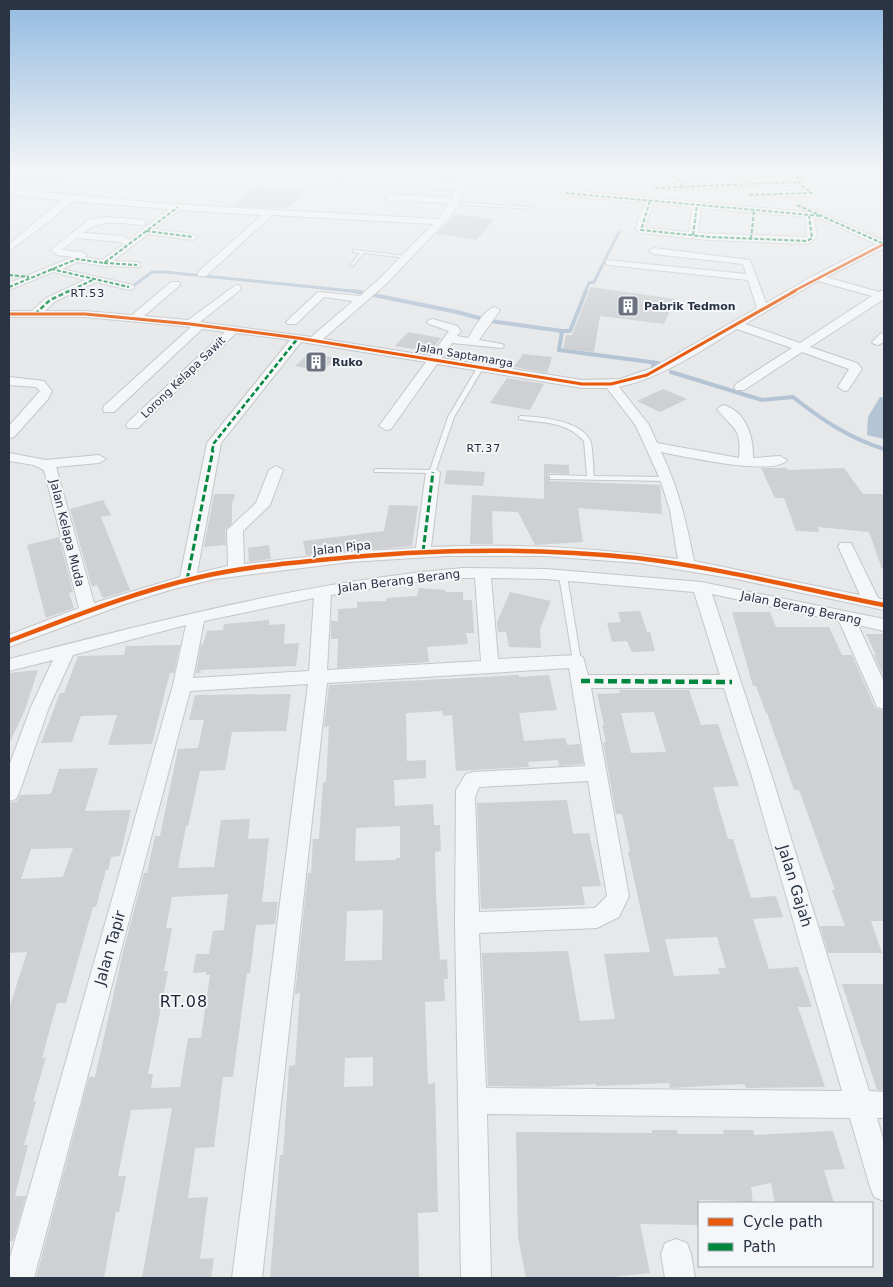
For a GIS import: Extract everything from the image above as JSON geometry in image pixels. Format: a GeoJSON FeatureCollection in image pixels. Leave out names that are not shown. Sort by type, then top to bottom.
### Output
{"type":"FeatureCollection","features":[{"type":"Feature","properties":{"kind":"street"},"geometry":{"type":"LineString","coordinates":[[9,248],[32,230]]}},
{"type":"Feature","properties":{"kind":"street"},"geometry":{"type":"LineString","coordinates":[[74,235],[124,239],[125,241],[110,253],[104,255],[56,252],[74,235],[80,230]]}},
{"type":"Feature","properties":{"kind":"street"},"geometry":{"type":"LineString","coordinates":[[104,263],[141,230]]}},
{"type":"Feature","properties":{"kind":"street"},"geometry":{"type":"LineString","coordinates":[[159,230],[193,237]]}},
{"type":"Feature","properties":{"kind":"street"},"geometry":{"type":"LineString","coordinates":[[202,274],[250,230]]}},
{"type":"Feature","properties":{"kind":"street"},"geometry":{"type":"LineString","coordinates":[[313,341],[408,257],[432,230]]}},
{"type":"Feature","properties":{"kind":"street"},"geometry":{"type":"LineString","coordinates":[[641,230],[751,239],[811,240],[811,230]]}},
{"type":"Feature","properties":{"kind":"street"},"geometry":{"type":"LineString","coordinates":[[693,235],[694,230]]}},
{"type":"Feature","properties":{"kind":"street"},"geometry":{"type":"LineString","coordinates":[[751,239],[752,230]]}},
{"type":"Feature","properties":{"kind":"street"},"geometry":{"type":"LineString","coordinates":[[853,230],[884,244]]}},
{"type":"Feature","properties":{"kind":"street","name":"Jalan Saptamarga"},"geometry":{"type":"LineString","coordinates":[[9,314],[85,314],[195,325],[298,338],[582,384],[612,386],[638,380],[656,371],[817,278],[884,244]]}},
{"type":"Feature","properties":{"kind":"street"},"geometry":{"type":"LineString","coordinates":[[654,251],[746,261],[762,310]]}},
{"type":"Feature","properties":{"kind":"street"},"geometry":{"type":"LineString","coordinates":[[706,273],[710,257]]}},
{"type":"Feature","properties":{"kind":"street"},"geometry":{"type":"LineString","coordinates":[[9,287],[77,259],[137,265]]}},
{"type":"Feature","properties":{"kind":"street"},"geometry":{"type":"LineString","coordinates":[[609,262],[643,270],[706,273],[753,278]]}},
{"type":"Feature","properties":{"kind":"street"},"geometry":{"type":"LineString","coordinates":[[51,269],[129,287]]}},
{"type":"Feature","properties":{"kind":"street"},"geometry":{"type":"LineString","coordinates":[[9,275],[31,278]]}},
{"type":"Feature","properties":{"kind":"street"},"geometry":{"type":"LineString","coordinates":[[817,278],[883,294]]}},
{"type":"Feature","properties":{"kind":"street"},"geometry":{"type":"LineString","coordinates":[[35,314],[50,300],[95,280]]}},
{"type":"Feature","properties":{"kind":"street"},"geometry":{"type":"LineString","coordinates":[[135,318],[175,284]]}},
{"type":"Feature","properties":{"kind":"street"},"geometry":{"type":"LineString","coordinates":[[109,409],[236,288]]}},
{"type":"Feature","properties":{"kind":"street"},"geometry":{"type":"LineString","coordinates":[[292,322],[322,294],[366,296]]}},
{"type":"Feature","properties":{"kind":"street"},"geometry":{"type":"LineString","coordinates":[[740,388],[883,294]]}},
{"type":"Feature","properties":{"kind":"street"},"geometry":{"type":"LineString","coordinates":[[472,342],[485,321],[495,310]]}},
{"type":"Feature","properties":{"kind":"street"},"geometry":{"type":"LineString","coordinates":[[386,426],[450,339],[455,329],[433,322]]}},
{"type":"Feature","properties":{"kind":"street"},"geometry":{"type":"LineString","coordinates":[[738,324],[853,366],[856,369],[844,387]]}},
{"type":"Feature","properties":{"kind":"street","name":"Lorong Kelapa Sawit"},"geometry":{"type":"LineString","coordinates":[[133,425],[234,330]]}},
{"type":"Feature","properties":{"kind":"street"},"geometry":{"type":"LineString","coordinates":[[187,580],[214,443],[298,338]]}},
{"type":"Feature","properties":{"kind":"street"},"geometry":{"type":"LineString","coordinates":[[450,339],[498,346]]}},
{"type":"Feature","properties":{"kind":"street"},"geometry":{"type":"LineString","coordinates":[[9,381],[40,384],[44,386],[46,391],[44,396],[9,434]]}},
{"type":"Feature","properties":{"kind":"street"},"geometry":{"type":"LineString","coordinates":[[612,386],[637,416],[667,479],[677,510],[687,565]]}},
{"type":"Feature","properties":{"kind":"street"},"geometry":{"type":"LineString","coordinates":[[724,409],[735,419],[747,437],[746,463]]}},
{"type":"Feature","properties":{"kind":"street"},"geometry":{"type":"LineString","coordinates":[[9,416],[26,414]]}},
{"type":"Feature","properties":{"kind":"street"},"geometry":{"type":"LineString","coordinates":[[651,446],[746,463],[780,460]]}},
{"type":"Feature","properties":{"kind":"street","name":"Jalan Kelapa Muda"},"geometry":{"type":"LineString","coordinates":[[9,457],[44,464],[50,468],[88,611]]}},
{"type":"Feature","properties":{"kind":"street"},"geometry":{"type":"LineString","coordinates":[[44,464],[99,459]]}},
{"type":"Feature","properties":{"kind":"street"},"geometry":{"type":"LineString","coordinates":[[236,571],[235,530],[263,504],[276,470]]}},
{"type":"Feature","properties":{"kind":"street"},"geometry":{"type":"LineString","coordinates":[[423,552],[434,472]]}},
{"type":"Feature","properties":{"kind":"street"},"geometry":{"type":"LineString","coordinates":[[846,546],[877,604]]}},
{"type":"Feature","properties":{"kind":"street","name":"Jalan Pipa"},"geometry":{"type":"LineString","coordinates":[[9,640],[88,611],[187,580],[236,571],[359,556],[423,552],[531,552],[598,555],[687,565],[877,604]]}},
{"type":"Feature","properties":{"kind":"street"},"geometry":{"type":"LineString","coordinates":[[483,573],[490,666]]}},
{"type":"Feature","properties":{"kind":"street","name":"Jalan Berang Berang"},"geometry":{"type":"LineString","coordinates":[[9,665],[196,617],[323,591],[434,574],[483,573],[563,576],[702,587],[884,625]]}},
{"type":"Feature","properties":{"kind":"street","name":"Jalan Gajah"},"geometry":{"type":"LineString","coordinates":[[702,587],[873,1105],[884,1186]]}},
{"type":"Feature","properties":{"kind":"street"},"geometry":{"type":"LineString","coordinates":[[247,1278],[318,677],[323,591]]}},
{"type":"Feature","properties":{"kind":"street","name":"Jalan Tapir"},"geometry":{"type":"LineString","coordinates":[[19,1278],[182,685],[196,617]]}},
{"type":"Feature","properties":{"kind":"street"},"geometry":{"type":"LineString","coordinates":[[846,617],[884,702]]}},
{"type":"Feature","properties":{"kind":"street"},"geometry":{"type":"LineString","coordinates":[[9,793],[16,753],[40,707],[66,650]]}},
{"type":"Feature","properties":{"kind":"street"},"geometry":{"type":"LineString","coordinates":[[182,685],[490,666],[732,682]]}},
{"type":"Feature","properties":{"kind":"street"},"geometry":{"type":"LineString","coordinates":[[467,923],[597,918],[608,914],[615,906],[618,896],[579,671]]}},
{"type":"Feature","properties":{"kind":"street"},"geometry":{"type":"LineString","coordinates":[[476,1278],[467,923],[466,790],[473,780],[596,773]]}},
{"type":"Feature","properties":{"kind":"street"},"geometry":{"type":"LineString","coordinates":[[473,1101],[873,1105]]}},
{"type":"Feature","properties":{"kind":"lane"},"geometry":{"type":"LineString","coordinates":[[355,251],[408,257]]}},
{"type":"Feature","properties":{"kind":"lane"},"geometry":{"type":"LineString","coordinates":[[352,266],[363,252]]}},
{"type":"Feature","properties":{"kind":"lane"},"geometry":{"type":"LineString","coordinates":[[376,471],[434,472],[454,413],[480,368]]}},
{"type":"Feature","properties":{"kind":"lane"},"geometry":{"type":"LineString","coordinates":[[521,418],[559,422],[583,436],[587,441],[591,478]]}},
{"type":"Feature","properties":{"kind":"lane"},"geometry":{"type":"LineString","coordinates":[[553,477],[667,479]]}},
{"type":"Feature","properties":{"kind":"lane"},"geometry":{"type":"LineString","coordinates":[[563,576],[579,671]]}},
{"type":"Feature","properties":{"kind":"water"},"geometry":{"type":"Polygon","coordinates":[[[880,397],[884,398],[884,439],[867,435],[868,417],[880,397]]]}},
{"type":"Feature","properties":{"kind":"building"},"geometry":{"type":"Polygon","coordinates":[[[440,230],[485,230],[477,240],[436,234],[440,230]]]}},
{"type":"Feature","properties":{"kind":"building","name":"Pabrik Tedmon"},"geometry":{"type":"Polygon","coordinates":[[[591,287],[675,299],[664,324],[600,316],[594,352],[563,349],[566,335],[572,335],[591,287]]]}},
{"type":"Feature","properties":{"kind":"building"},"geometry":{"type":"Polygon","coordinates":[[[408,332],[441,338],[430,352],[395,346],[408,332]]]}},
{"type":"Feature","properties":{"kind":"building","name":"Ruko"},"geometry":{"type":"Polygon","coordinates":[[[310,353],[337,358],[322,371],[295,366],[310,353]]]}},
{"type":"Feature","properties":{"kind":"building"},"geometry":{"type":"Polygon","coordinates":[[[523,354],[552,357],[547,373],[514,367],[523,354]]]}},
{"type":"Feature","properties":{"kind":"building"},"geometry":{"type":"Polygon","coordinates":[[[507,378],[544,384],[530,410],[490,403],[507,378]]]}},
{"type":"Feature","properties":{"kind":"building"},"geometry":{"type":"Polygon","coordinates":[[[663,389],[687,399],[660,412],[637,401],[663,389]]]}},
{"type":"Feature","properties":{"kind":"building"},"geometry":{"type":"Polygon","coordinates":[[[544,464],[569,465],[569,474],[550,473],[548,475],[550,481],[660,485],[662,514],[578,508],[583,542],[535,545],[518,512],[492,511],[493,544],[470,544],[472,495],[544,499],[544,464]]]}},
{"type":"Feature","properties":{"kind":"building"},"geometry":{"type":"Polygon","coordinates":[[[761,468],[787,468],[788,470],[844,468],[863,494],[884,494],[884,568],[882,569],[869,532],[818,527],[819,532],[796,531],[784,498],[775,498],[761,468]]]}},
{"type":"Feature","properties":{"kind":"building"},"geometry":{"type":"Polygon","coordinates":[[[447,470],[485,472],[483,486],[444,484],[447,470]]]}},
{"type":"Feature","properties":{"kind":"building"},"geometry":{"type":"Polygon","coordinates":[[[214,494],[235,494],[232,504],[232,523],[225,530],[226,545],[204,547],[214,494]]]}},
{"type":"Feature","properties":{"kind":"building"},"geometry":{"type":"Polygon","coordinates":[[[103,500],[111,515],[101,517],[130,590],[103,598],[97,585],[92,587],[70,509],[103,500]]]}},
{"type":"Feature","properties":{"kind":"building"},"geometry":{"type":"Polygon","coordinates":[[[389,505],[418,506],[412,546],[306,555],[303,541],[384,531],[389,505]]]}},
{"type":"Feature","properties":{"kind":"building"},"geometry":{"type":"Polygon","coordinates":[[[59,537],[73,592],[69,593],[74,608],[46,618],[27,545],[59,537]]]}},
{"type":"Feature","properties":{"kind":"building"},"geometry":{"type":"Polygon","coordinates":[[[269,545],[271,559],[249,562],[248,548],[269,545]]]}},
{"type":"Feature","properties":{"kind":"building"},"geometry":{"type":"Polygon","coordinates":[[[419,588],[445,590],[445,592],[463,592],[463,600],[472,600],[474,633],[466,633],[468,644],[427,647],[429,662],[337,668],[338,639],[331,639],[331,621],[338,621],[338,609],[357,608],[357,602],[386,601],[386,598],[417,596],[419,588]]]}},
{"type":"Feature","properties":{"kind":"building"},"geometry":{"type":"Polygon","coordinates":[[[510,592],[551,601],[540,629],[541,648],[509,647],[506,632],[498,632],[497,622],[510,592]]]}},
{"type":"Feature","properties":{"kind":"building"},"geometry":{"type":"Polygon","coordinates":[[[640,611],[647,632],[650,632],[655,651],[632,652],[627,641],[612,642],[607,623],[621,622],[618,612],[640,611]]]}},
{"type":"Feature","properties":{"kind":"building"},"geometry":{"type":"Polygon","coordinates":[[[732,612],[770,612],[776,627],[829,627],[842,655],[852,655],[875,708],[884,711],[884,921],[871,921],[882,953],[828,953],[820,926],[845,926],[832,890],[835,890],[799,790],[794,790],[767,713],[756,686],[753,686],[732,612]]]}},
{"type":"Feature","properties":{"kind":"building"},"geometry":{"type":"Polygon","coordinates":[[[269,620],[269,625],[285,624],[284,644],[299,643],[296,666],[200,670],[201,673],[196,673],[201,644],[203,644],[207,631],[223,630],[224,624],[269,620]]]}},
{"type":"Feature","properties":{"kind":"building"},"geometry":{"type":"Polygon","coordinates":[[[866,634],[884,634],[884,678],[874,655],[876,655],[866,634]]]}},
{"type":"Feature","properties":{"kind":"building"},"geometry":{"type":"Polygon","coordinates":[[[180,645],[174,673],[170,673],[152,744],[108,745],[117,715],[81,716],[72,742],[41,743],[60,693],[64,693],[78,656],[124,655],[126,646],[180,645]]]}},
{"type":"Feature","properties":{"kind":"building"},"geometry":{"type":"Polygon","coordinates":[[[38,670],[25,710],[9,744],[9,673],[38,670]]]}},
{"type":"Feature","properties":{"kind":"building"},"geometry":{"type":"Polygon","coordinates":[[[549,675],[557,710],[519,713],[524,741],[565,738],[567,745],[580,744],[583,764],[559,766],[558,760],[528,762],[529,767],[456,771],[452,715],[443,716],[442,711],[406,713],[407,761],[426,760],[426,778],[394,780],[395,806],[433,804],[434,825],[440,825],[441,851],[435,852],[436,896],[440,960],[447,959],[448,979],[444,979],[445,1001],[425,1002],[428,1084],[435,1083],[438,1212],[418,1213],[419,1278],[270,1278],[280,1155],[283,1155],[289,1066],[295,1065],[300,993],[295,994],[308,873],[311,873],[313,839],[319,839],[323,782],[326,782],[329,726],[324,727],[329,685],[549,675]],[[400,826],[356,828],[355,861],[396,860],[396,858],[400,858],[400,826]],[[383,910],[347,911],[345,961],[382,960],[383,910]],[[373,1057],[345,1058],[344,1087],[373,1086],[373,1057]]]}},
{"type":"Feature","properties":{"kind":"building"},"geometry":{"type":"Polygon","coordinates":[[[619,690],[689,690],[701,725],[718,724],[739,786],[713,787],[728,839],[733,839],[751,898],[776,896],[783,917],[753,919],[769,969],[798,967],[812,1007],[798,1007],[825,1087],[746,1088],[744,1084],[670,1088],[669,1083],[543,1087],[488,1086],[482,953],[568,951],[580,1021],[615,1019],[604,954],[650,952],[628,852],[630,851],[622,814],[616,814],[603,742],[606,742],[602,725],[604,725],[597,694],[620,693],[619,690]],[[654,712],[621,713],[631,753],[666,752],[654,712]],[[717,937],[665,939],[674,976],[720,974],[718,968],[726,968],[717,937]]]}},
{"type":"Feature","properties":{"kind":"building"},"geometry":{"type":"Polygon","coordinates":[[[291,694],[286,731],[232,732],[225,770],[200,771],[178,868],[214,867],[221,820],[250,819],[248,839],[269,838],[262,902],[278,902],[275,924],[256,925],[250,973],[247,973],[233,1077],[223,1077],[214,1147],[195,1148],[188,1198],[208,1197],[200,1259],[214,1258],[211,1278],[142,1278],[172,1108],[131,1110],[118,1176],[126,1176],[119,1212],[116,1212],[104,1278],[36,1278],[89,1077],[95,1077],[123,952],[144,873],[147,873],[155,836],[160,836],[178,749],[198,748],[204,720],[189,720],[195,695],[291,694]],[[228,894],[172,897],[166,928],[172,928],[164,971],[168,971],[148,1074],[153,1074],[151,1088],[180,1087],[188,1038],[201,1038],[210,975],[206,975],[206,972],[193,973],[196,954],[209,954],[213,931],[224,930],[228,894]]]}},
{"type":"Feature","properties":{"kind":"building"},"geometry":{"type":"Polygon","coordinates":[[[98,768],[85,811],[131,810],[120,856],[111,857],[96,907],[93,907],[66,1003],[57,1003],[42,1058],[46,1057],[33,1102],[36,1101],[24,1145],[28,1145],[15,1196],[26,1196],[13,1241],[9,1241],[9,1009],[27,952],[9,953],[9,803],[17,801],[20,795],[51,794],[59,769],[98,768]],[[73,848],[31,849],[21,879],[63,877],[73,848]]]}},
{"type":"Feature","properties":{"kind":"building"},"geometry":{"type":"Polygon","coordinates":[[[567,800],[573,834],[589,833],[601,886],[582,887],[585,905],[481,909],[477,803],[567,800]]]}},
{"type":"Feature","properties":{"kind":"building"},"geometry":{"type":"Polygon","coordinates":[[[842,984],[884,984],[884,1090],[877,1090],[842,984]]]}},
{"type":"Feature","properties":{"kind":"building"},"geometry":{"type":"Polygon","coordinates":[[[652,1130],[677,1130],[678,1134],[724,1134],[723,1130],[753,1130],[754,1135],[833,1131],[845,1169],[824,1170],[834,1202],[775,1202],[771,1183],[751,1187],[753,1202],[699,1200],[698,1225],[640,1224],[650,1273],[602,1278],[526,1278],[518,1237],[516,1132],[652,1133],[652,1130]]]}},
{"type":"Feature","properties":{"kind":"waterway"},"geometry":{"type":"LineString","coordinates":[[585,292],[589,283],[594,282],[619,232]]}},
{"type":"Feature","properties":{"kind":"waterway"},"geometry":{"type":"LineString","coordinates":[[133,286],[152,272],[165,272],[357,292]]}},
{"type":"Feature","properties":{"kind":"waterway"},"geometry":{"type":"LineString","coordinates":[[562,331],[570,331],[586,291]]}},
{"type":"Feature","properties":{"kind":"waterway"},"geometry":{"type":"LineString","coordinates":[[357,292],[361,292]]}},
{"type":"Feature","properties":{"kind":"waterway"},"geometry":{"type":"LineString","coordinates":[[357,292],[457,312],[490,321],[562,331]]}},
{"type":"Feature","properties":{"kind":"waterway"},"geometry":{"type":"LineString","coordinates":[[562,331],[559,350],[658,363],[653,366]]}},
{"type":"Feature","properties":{"kind":"waterway"},"geometry":{"type":"LineString","coordinates":[[671,372],[762,400],[793,397],[836,427],[871,445],[884,449]]}},
{"type":"Feature","properties":{"kind":"marked path"},"geometry":{"type":"LineString","coordinates":[[9,287],[77,259],[104,263],[148,230]]}},
{"type":"Feature","properties":{"kind":"marked path"},"geometry":{"type":"LineString","coordinates":[[642,230],[709,237],[807,241],[812,238],[811,230]]}},
{"type":"Feature","properties":{"kind":"marked path"},"geometry":{"type":"LineString","coordinates":[[693,235],[694,230]]}},
{"type":"Feature","properties":{"kind":"marked path"},"geometry":{"type":"LineString","coordinates":[[751,239],[752,230]]}},
{"type":"Feature","properties":{"kind":"marked path"},"geometry":{"type":"LineString","coordinates":[[853,230],[884,244]]}},
{"type":"Feature","properties":{"kind":"marked path"},"geometry":{"type":"LineString","coordinates":[[146,231],[193,237]]}},
{"type":"Feature","properties":{"kind":"marked path"},"geometry":{"type":"LineString","coordinates":[[104,263],[137,265]]}},
{"type":"Feature","properties":{"kind":"marked path"},"geometry":{"type":"LineString","coordinates":[[51,269],[129,287]]}},
{"type":"Feature","properties":{"kind":"marked path"},"geometry":{"type":"LineString","coordinates":[[9,275],[29,277]]}},
{"type":"Feature","properties":{"kind":"marked path"},"geometry":{"type":"LineString","coordinates":[[35,314],[50,300],[95,279]]}},
{"type":"Feature","properties":{"kind":"marked path"},"geometry":{"type":"LineString","coordinates":[[187,580],[214,443],[298,338]]}},
{"type":"Feature","properties":{"kind":"marked path"},"geometry":{"type":"LineString","coordinates":[[423,552],[433,472]]}},
{"type":"Feature","properties":{"kind":"marked path"},"geometry":{"type":"LineString","coordinates":[[581,681],[732,682]]}},
{"type":"Feature","properties":{"kind":"cycle path"},"geometry":{"type":"LineString","coordinates":[[9,314],[85,314],[190,324],[298,338],[582,384],[602,385],[638,379],[656,371],[817,278],[884,244]]}},
{"type":"Feature","properties":{"kind":"cycle path"},"geometry":{"type":"LineString","coordinates":[[9,641],[119,600],[164,586],[215,574],[350,557],[446,551],[543,551],[639,559],[736,574],[884,605]]}},
{"type":"Feature","properties":{"kind":"place","name":"Pabrik Tedmon"},"geometry":{"type":"Point","coordinates":[628,306]}},
{"type":"Feature","properties":{"kind":"place","name":"Ruko"},"geometry":{"type":"Point","coordinates":[316,362]}},
{"type":"Feature","properties":{"kind":"district","name":"RT.53"},"geometry":{"type":"Point","coordinates":[88,293]}},
{"type":"Feature","properties":{"kind":"district","name":"RT.37"},"geometry":{"type":"Point","coordinates":[484,448]}},
{"type":"Feature","properties":{"kind":"district","name":"RT.08"},"geometry":{"type":"Point","coordinates":[184,1001]}}]}
